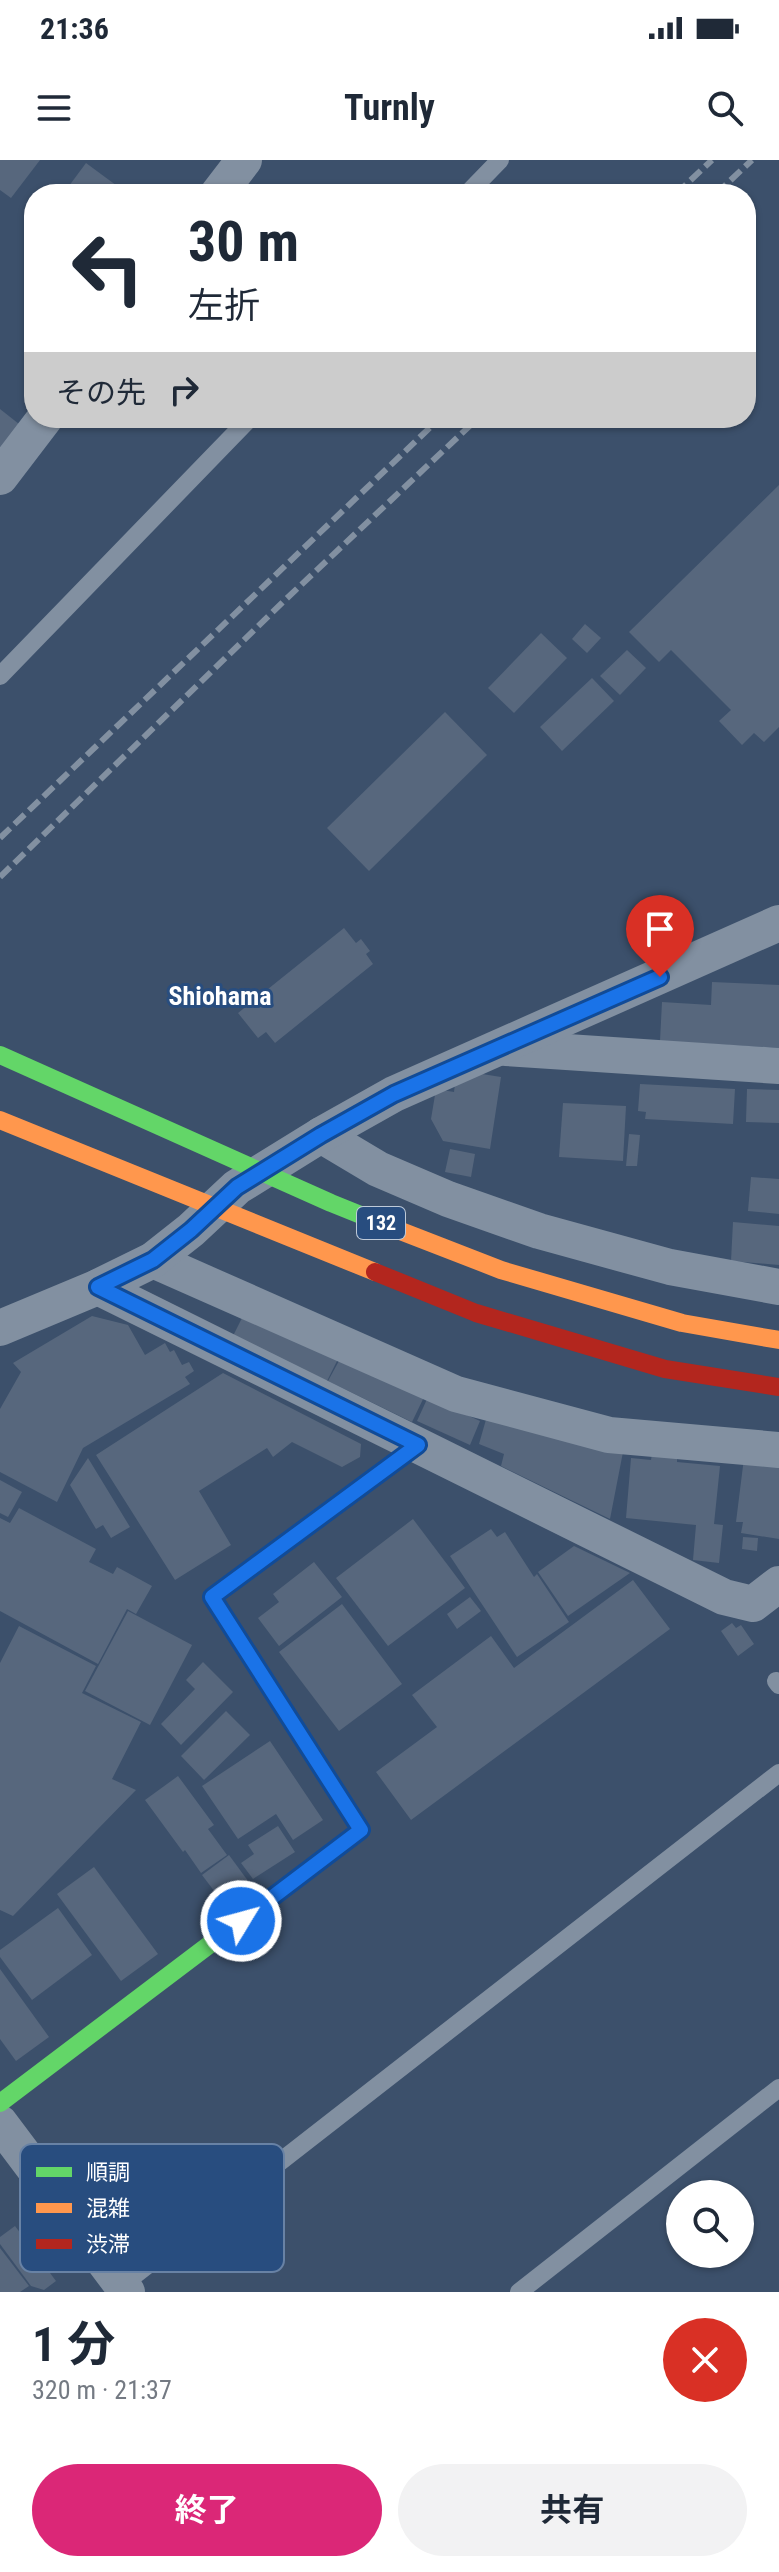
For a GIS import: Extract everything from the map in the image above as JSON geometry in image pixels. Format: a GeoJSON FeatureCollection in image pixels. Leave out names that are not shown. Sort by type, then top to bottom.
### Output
{"type":"FeatureCollection","features":[{"type":"Feature","properties":{"kind":"main road","name":"132"},"geometry":{"type":"LineString","coordinates":[[0,1055],[331,1203],[501,1270],[682,1323],[779,1340]]}},
{"type":"Feature","properties":{"kind":"main road","name":"132"},"geometry":{"type":"LineString","coordinates":[[0,1120],[476,1313],[665,1369],[779,1387]]}},
{"type":"Feature","properties":{"kind":"main road"},"geometry":{"type":"LineString","coordinates":[[0,2103],[361,1830],[212,1597],[418,1445]]}},
{"type":"Feature","properties":{"kind":"street"},"geometry":{"type":"LineString","coordinates":[[226,184],[244,160]]}},
{"type":"Feature","properties":{"kind":"street"},"geometry":{"type":"LineString","coordinates":[[0,477],[37,428]]}},
{"type":"Feature","properties":{"kind":"street"},"geometry":{"type":"LineString","coordinates":[[0,1328],[153,1260],[237,1187],[394,1094],[779,923]]}},
{"type":"Feature","properties":{"kind":"street"},"geometry":{"type":"LineString","coordinates":[[501,1048],[779,1066]]}},
{"type":"Feature","properties":{"kind":"street"},"geometry":{"type":"LineString","coordinates":[[321,1135],[378,1169],[448,1199],[539,1231],[670,1267],[779,1287]]}},
{"type":"Feature","properties":{"kind":"street"},"geometry":{"type":"LineString","coordinates":[[153,1260],[456,1394],[609,1435],[779,1450]]}},
{"type":"Feature","properties":{"kind":"street"},"geometry":{"type":"LineString","coordinates":[[98,1287],[724,1597],[753,1604],[779,1584]]}},
{"type":"Feature","properties":{"kind":"street"},"geometry":{"type":"LineString","coordinates":[[0,2123],[20,2149]]}},
{"type":"Feature","properties":{"kind":"street"},"geometry":{"type":"LineString","coordinates":[[113,2272],[125,2288]]}},
{"type":"Feature","properties":{"kind":"lane"},"geometry":{"type":"LineString","coordinates":[[477,184],[500,160]]}},
{"type":"Feature","properties":{"kind":"lane"},"geometry":{"type":"LineString","coordinates":[[0,676],[240,428]]}},
{"type":"Feature","properties":{"kind":"lane"},"geometry":{"type":"LineString","coordinates":[[284,2163],[779,1773]]}},
{"type":"Feature","properties":{"kind":"lane"},"geometry":{"type":"LineString","coordinates":[[519,2292],[779,2088]]}},
{"type":"Feature","properties":{"kind":"lane"},"geometry":{"type":"LineString","coordinates":[[125,2288],[145,2272]]}},
{"type":"Feature","properties":{"kind":"building"},"geometry":{"type":"Polygon","coordinates":[[[0,160],[40,160],[11,198],[0,190],[0,160]]]}},
{"type":"Feature","properties":{"kind":"building"},"geometry":{"type":"Polygon","coordinates":[[[86,163],[114,184],[70,184],[86,163]]]}},
{"type":"Feature","properties":{"kind":"building"},"geometry":{"type":"Polygon","coordinates":[[[0,409],[19,424],[0,449],[0,409]]]}},
{"type":"Feature","properties":{"kind":"building"},"geometry":{"type":"Polygon","coordinates":[[[779,485],[779,727],[764,742],[754,733],[742,745],[719,721],[731,710],[671,650],[659,662],[629,632],[779,485]]]}},
{"type":"Feature","properties":{"kind":"building"},"geometry":{"type":"Polygon","coordinates":[[[585,624],[601,638],[587,653],[572,639],[585,624]]]}},
{"type":"Feature","properties":{"kind":"building"},"geometry":{"type":"Polygon","coordinates":[[[541,633],[567,658],[514,713],[488,688],[541,633]]]}},
{"type":"Feature","properties":{"kind":"building"},"geometry":{"type":"Polygon","coordinates":[[[627,650],[646,668],[620,695],[600,676],[627,650]]]}},
{"type":"Feature","properties":{"kind":"building"},"geometry":{"type":"Polygon","coordinates":[[[592,678],[614,701],[562,751],[540,727],[592,678]]]}},
{"type":"Feature","properties":{"kind":"building"},"geometry":{"type":"Polygon","coordinates":[[[445,712],[487,755],[369,871],[327,828],[445,712]]]}},
{"type":"Feature","properties":{"kind":"building"},"geometry":{"type":"Polygon","coordinates":[[[344,928],[356,943],[361,939],[370,951],[366,954],[373,964],[275,1043],[266,1032],[258,1038],[238,1013],[344,928]]]}},
{"type":"Feature","properties":{"kind":"building"},"geometry":{"type":"Polygon","coordinates":[[[712,982],[779,985],[779,1048],[660,1041],[662,1002],[711,1005],[712,982]]]}},
{"type":"Feature","properties":{"kind":"building"},"geometry":{"type":"Polygon","coordinates":[[[476,1073],[501,1077],[490,1149],[443,1141],[431,1119],[436,1089],[454,1092],[455,1084],[476,1073]]]}},
{"type":"Feature","properties":{"kind":"building"},"geometry":{"type":"Polygon","coordinates":[[[640,1084],[735,1089],[733,1124],[645,1119],[646,1112],[638,1111],[640,1084]]]}},
{"type":"Feature","properties":{"kind":"building"},"geometry":{"type":"Polygon","coordinates":[[[747,1089],[779,1090],[779,1123],[746,1122],[747,1089]]]}},
{"type":"Feature","properties":{"kind":"building"},"geometry":{"type":"Polygon","coordinates":[[[563,1103],[626,1106],[623,1161],[559,1157],[563,1103]]]}},
{"type":"Feature","properties":{"kind":"building"},"geometry":{"type":"Polygon","coordinates":[[[629,1134],[640,1135],[637,1166],[626,1166],[629,1134]]]}},
{"type":"Feature","properties":{"kind":"building"},"geometry":{"type":"Polygon","coordinates":[[[450,1149],[475,1154],[471,1177],[445,1172],[450,1149]]]}},
{"type":"Feature","properties":{"kind":"building"},"geometry":{"type":"Polygon","coordinates":[[[751,1177],[779,1179],[779,1214],[748,1211],[751,1177]]]}},
{"type":"Feature","properties":{"kind":"building"},"geometry":{"type":"Polygon","coordinates":[[[733,1222],[779,1226],[779,1265],[731,1261],[733,1222]]]}},
{"type":"Feature","properties":{"kind":"building"},"geometry":{"type":"Polygon","coordinates":[[[245,1312],[338,1359],[326,1383],[233,1336],[245,1312]]]}},
{"type":"Feature","properties":{"kind":"building"},"geometry":{"type":"Polygon","coordinates":[[[92,1316],[128,1325],[145,1355],[165,1343],[170,1352],[174,1350],[182,1365],[189,1362],[194,1371],[185,1377],[190,1384],[83,1448],[57,1502],[0,1472],[0,1409],[21,1372],[13,1363],[92,1316]]]}},
{"type":"Feature","properties":{"kind":"building"},"geometry":{"type":"Polygon","coordinates":[[[340,1359],[425,1395],[412,1422],[328,1381],[340,1359]]]}},
{"type":"Feature","properties":{"kind":"building"},"geometry":{"type":"Polygon","coordinates":[[[223,1373],[361,1444],[360,1457],[342,1467],[292,1442],[273,1457],[267,1448],[199,1491],[231,1545],[175,1580],[96,1455],[223,1373]]]}},
{"type":"Feature","properties":{"kind":"building"},"geometry":{"type":"Polygon","coordinates":[[[428,1397],[480,1421],[470,1445],[417,1421],[428,1397]]]}},
{"type":"Feature","properties":{"kind":"building"},"geometry":{"type":"Polygon","coordinates":[[[487,1416],[623,1452],[610,1519],[501,1466],[504,1454],[479,1444],[487,1416]]]}},
{"type":"Feature","properties":{"kind":"building"},"geometry":{"type":"Polygon","coordinates":[[[652,1454],[677,1456],[677,1462],[720,1466],[714,1524],[723,1525],[719,1563],[693,1560],[696,1525],[626,1518],[631,1458],[651,1460],[652,1454]]]}},
{"type":"Feature","properties":{"kind":"building"},"geometry":{"type":"Polygon","coordinates":[[[88,1458],[130,1527],[111,1538],[103,1525],[96,1529],[70,1485],[88,1458]]]}},
{"type":"Feature","properties":{"kind":"building"},"geometry":{"type":"Polygon","coordinates":[[[744,1458],[779,1463],[779,1539],[741,1533],[743,1522],[736,1522],[744,1458]]]}},
{"type":"Feature","properties":{"kind":"building"},"geometry":{"type":"Polygon","coordinates":[[[0,1480],[22,1492],[8,1517],[0,1513],[0,1480]]]}},
{"type":"Feature","properties":{"kind":"building"},"geometry":{"type":"Polygon","coordinates":[[[19,1508],[96,1549],[89,1562],[113,1574],[117,1567],[152,1586],[136,1614],[127,1609],[98,1664],[0,1611],[0,1518],[10,1523],[19,1508]]]}},
{"type":"Feature","properties":{"kind":"building"},"geometry":{"type":"Polygon","coordinates":[[[413,1519],[465,1588],[388,1646],[336,1578],[413,1519]]]}},
{"type":"Feature","properties":{"kind":"building"},"geometry":{"type":"Polygon","coordinates":[[[491,1529],[497,1537],[505,1532],[534,1577],[537,1574],[569,1622],[517,1657],[450,1556],[491,1529]]]}},
{"type":"Feature","properties":{"kind":"building"},"geometry":{"type":"Polygon","coordinates":[[[743,1537],[758,1538],[757,1551],[742,1549],[743,1537]]]}},
{"type":"Feature","properties":{"kind":"building"},"geometry":{"type":"Polygon","coordinates":[[[574,1546],[630,1573],[568,1616],[538,1572],[574,1546]]]}},
{"type":"Feature","properties":{"kind":"building"},"geometry":{"type":"Polygon","coordinates":[[[314,1562],[342,1597],[279,1646],[258,1618],[279,1602],[273,1594],[314,1562]]]}},
{"type":"Feature","properties":{"kind":"building"},"geometry":{"type":"Polygon","coordinates":[[[633,1580],[670,1629],[411,1820],[376,1772],[437,1727],[412,1695],[491,1636],[514,1668],[633,1580]]]}},
{"type":"Feature","properties":{"kind":"building"},"geometry":{"type":"Polygon","coordinates":[[[470,1597],[481,1611],[457,1629],[447,1614],[470,1597]]]}},
{"type":"Feature","properties":{"kind":"building"},"geometry":{"type":"Polygon","coordinates":[[[342,1604],[402,1684],[339,1731],[279,1652],[342,1604]]]}},
{"type":"Feature","properties":{"kind":"building"},"geometry":{"type":"Polygon","coordinates":[[[128,1611],[192,1645],[150,1725],[85,1691],[128,1611]]]}},
{"type":"Feature","properties":{"kind":"building"},"geometry":{"type":"Polygon","coordinates":[[[732,1623],[736,1628],[741,1625],[754,1644],[738,1656],[721,1631],[732,1623]]]}},
{"type":"Feature","properties":{"kind":"building"},"geometry":{"type":"Polygon","coordinates":[[[19,1626],[96,1666],[82,1693],[141,1722],[112,1779],[136,1790],[13,1916],[0,1910],[0,1663],[19,1626]]]}},
{"type":"Feature","properties":{"kind":"building"},"geometry":{"type":"Polygon","coordinates":[[[203,1662],[233,1692],[181,1745],[161,1724],[195,1689],[186,1680],[203,1662]]]}},
{"type":"Feature","properties":{"kind":"building"},"geometry":{"type":"Polygon","coordinates":[[[226,1711],[250,1735],[204,1780],[181,1756],[226,1711]]]}},
{"type":"Feature","properties":{"kind":"building"},"geometry":{"type":"Polygon","coordinates":[[[270,1741],[323,1820],[293,1840],[276,1814],[238,1839],[202,1786],[270,1741]]]}},
{"type":"Feature","properties":{"kind":"building"},"geometry":{"type":"Polygon","coordinates":[[[178,1776],[214,1825],[208,1829],[227,1855],[201,1873],[145,1800],[178,1776]]]}},
{"type":"Feature","properties":{"kind":"building"},"geometry":{"type":"Polygon","coordinates":[[[278,1826],[295,1852],[253,1879],[241,1863],[254,1854],[248,1845],[278,1826]]]}},
{"type":"Feature","properties":{"kind":"building"},"geometry":{"type":"Polygon","coordinates":[[[229,1855],[251,1885],[224,1904],[202,1875],[229,1855]]]}},
{"type":"Feature","properties":{"kind":"building"},"geometry":{"type":"Polygon","coordinates":[[[94,1867],[158,1954],[121,1981],[57,1894],[94,1867]]]}},
{"type":"Feature","properties":{"kind":"building"},"geometry":{"type":"Polygon","coordinates":[[[58,1908],[92,1955],[32,2000],[0,1957],[0,1950],[58,1908]]]}},
{"type":"Feature","properties":{"kind":"building"},"geometry":{"type":"Polygon","coordinates":[[[0,1969],[49,2037],[16,2061],[0,2039],[0,1969]]]}},
{"type":"Feature","properties":{"kind":"building"},"geometry":{"type":"Polygon","coordinates":[[[15,2226],[20,2233],[20,2271],[0,2244],[0,2237],[15,2226]]]}},
{"type":"Feature","properties":{"kind":"building"},"geometry":{"type":"Polygon","coordinates":[[[0,2248],[29,2286],[20,2292],[0,2292],[0,2248]]]}},
{"type":"Feature","properties":{"kind":"building"},"geometry":{"type":"Polygon","coordinates":[[[21,2272],[49,2272],[56,2281],[44,2290],[31,2286],[21,2272]]]}},
{"type":"Feature","properties":{"kind":"railway"},"geometry":{"type":"LineString","coordinates":[[687,184],[712,160]]}},
{"type":"Feature","properties":{"kind":"railway"},"geometry":{"type":"LineString","coordinates":[[727,184],[752,160]]}},
{"type":"Feature","properties":{"kind":"railway"},"geometry":{"type":"LineString","coordinates":[[0,838],[430,428]]}},
{"type":"Feature","properties":{"kind":"railway"},"geometry":{"type":"LineString","coordinates":[[0,877],[467,428]]}},
{"type":"Feature","properties":{"kind":"traffic: fast"},"geometry":{"type":"LineString","coordinates":[[0,1055],[398,1230]]}},
{"type":"Feature","properties":{"kind":"traffic: fast"},"geometry":{"type":"LineString","coordinates":[[0,2103],[361,1830],[254,1662]]}},
{"type":"Feature","properties":{"kind":"traffic: jam"},"geometry":{"type":"LineString","coordinates":[[375,1272],[476,1313],[665,1369],[779,1387]]}},
{"type":"Feature","properties":{"kind":"traffic: jam"},"geometry":{"type":"LineString","coordinates":[[254,1662],[212,1597],[418,1445]]}},
{"type":"Feature","properties":{"kind":"traffic: slow"},"geometry":{"type":"LineString","coordinates":[[0,1120],[375,1272]]}},
{"type":"Feature","properties":{"kind":"traffic: slow"},"geometry":{"type":"LineString","coordinates":[[398,1230],[501,1270],[682,1323],[779,1340]]}},
{"type":"Feature","properties":{"kind":"district","name":"Shiohama"},"geometry":{"type":"Point","coordinates":[220,996]}},
{"type":"Feature","properties":{"kind":"route"},"geometry":{"type":"LineString","coordinates":[[241,1921],[361,1830],[212,1597],[418,1445],[98,1287],[153,1260],[237,1187],[394,1094],[660,977]]}}]}
